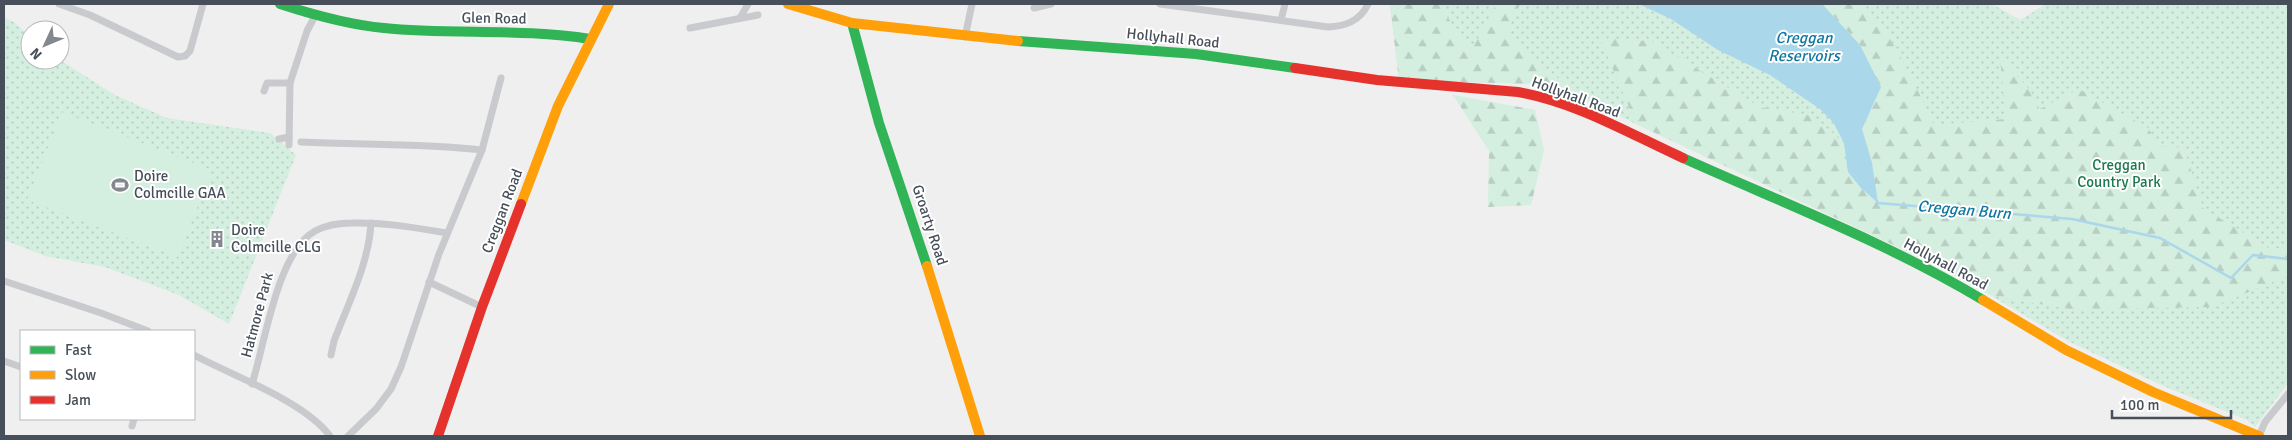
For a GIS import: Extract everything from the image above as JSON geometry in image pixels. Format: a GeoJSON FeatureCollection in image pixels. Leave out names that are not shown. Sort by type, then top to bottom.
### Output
{"type":"FeatureCollection","features":[{"type":"Feature","properties":{"kind":"street"},"geometry":{"type":"LineString","coordinates":[[59,4],[90,15],[178,58],[190,51],[203,4]]}},
{"type":"Feature","properties":{"kind":"street","name":"Glen Road"},"geometry":{"type":"LineString","coordinates":[[280,4],[315,16],[383,28],[559,34],[590,39]]}},
{"type":"Feature","properties":{"kind":"street","name":"Creggan Road"},"geometry":{"type":"LineString","coordinates":[[438,436],[482,306],[558,106],[609,4]]}},
{"type":"Feature","properties":{"kind":"street"},"geometry":{"type":"LineString","coordinates":[[740,18],[748,4]]}},
{"type":"Feature","properties":{"kind":"street","name":"Hollyhall Road"},"geometry":{"type":"LineString","coordinates":[[788,4],[852,23],[965,37],[1196,54],[1377,80],[1518,92],[1540,96],[1633,134],[1898,254],[1950,280],[2066,350],[2153,392],[2259,436]]}},
{"type":"Feature","properties":{"kind":"street"},"geometry":{"type":"LineString","coordinates":[[965,37],[972,4]]}},
{"type":"Feature","properties":{"kind":"street"},"geometry":{"type":"LineString","coordinates":[[1034,8],[1051,4]]}},
{"type":"Feature","properties":{"kind":"street"},"geometry":{"type":"LineString","coordinates":[[1160,4],[1199,6],[1328,27],[1344,26],[1360,16],[1368,4]]}},
{"type":"Feature","properties":{"kind":"street"},"geometry":{"type":"LineString","coordinates":[[1281,20],[1285,4]]}},
{"type":"Feature","properties":{"kind":"street"},"geometry":{"type":"LineString","coordinates":[[690,28],[758,15]]}},
{"type":"Feature","properties":{"kind":"street"},"geometry":{"type":"LineString","coordinates":[[279,139],[290,141],[290,83],[307,31],[315,16]]}},
{"type":"Feature","properties":{"kind":"street","name":"Groarty Road"},"geometry":{"type":"LineString","coordinates":[[852,23],[879,123],[940,304],[980,436]]}},
{"type":"Feature","properties":{"kind":"street"},"geometry":{"type":"LineString","coordinates":[[348,436],[376,409],[391,389],[401,367],[447,233],[482,150],[500,78]]}},
{"type":"Feature","properties":{"kind":"street"},"geometry":{"type":"LineString","coordinates":[[264,92],[267,80],[290,83]]}},
{"type":"Feature","properties":{"kind":"street"},"geometry":{"type":"LineString","coordinates":[[301,142],[339,144],[404,143],[482,150]]}},
{"type":"Feature","properties":{"kind":"street"},"geometry":{"type":"LineString","coordinates":[[331,355],[334,341],[364,260],[371,223]]}},
{"type":"Feature","properties":{"kind":"street","name":"Hatmore Park"},"geometry":{"type":"LineString","coordinates":[[252,384],[284,269],[303,240],[315,231],[329,226],[371,223],[447,233]]}},
{"type":"Feature","properties":{"kind":"street"},"geometry":{"type":"LineString","coordinates":[[4,281],[144,330]]}},
{"type":"Feature","properties":{"kind":"street"},"geometry":{"type":"LineString","coordinates":[[429,282],[482,306]]}},
{"type":"Feature","properties":{"kind":"street","name":"Hatmore Park"},"geometry":{"type":"LineString","coordinates":[[195,356],[252,384],[316,421],[330,436]]}},
{"type":"Feature","properties":{"kind":"street"},"geometry":{"type":"LineString","coordinates":[[4,361],[20,367]]}},
{"type":"Feature","properties":{"kind":"street"},"geometry":{"type":"LineString","coordinates":[[2259,436],[2270,414],[2288,394]]}},
{"type":"Feature","properties":{"kind":"green space"},"geometry":{"type":"Polygon","coordinates":[[[1856,3],[1869,11],[1880,23],[1902,58],[1934,125],[2006,119],[2000,58],[2030,90],[2038,110],[2079,89],[2148,128],[2159,146],[2184,148],[2203,208],[2270,249],[2288,247],[2288,276],[2212,307],[2070,309],[1992,296],[1953,273],[1636,124],[1600,38],[1651,41],[1760,107],[1813,116],[1844,143],[1848,172],[1872,163],[1862,129],[1881,87],[1860,45],[1822,4],[1856,3]]]}},
{"type":"Feature","properties":{"kind":"green space"},"geometry":{"type":"Polygon","coordinates":[[[1440,4],[1459,36],[1472,50],[1496,4],[1520,4],[1506,34],[1583,99],[1539,84],[1399,80],[1390,5],[1440,4]]]}},
{"type":"Feature","properties":{"kind":"green space","name":"Creggan Country Park"},"geometry":{"type":"Polygon","coordinates":[[[1992,4],[2020,20],[2046,4],[2288,4],[2288,383],[2255,427],[2247,420],[2161,385],[2068,341],[1953,273],[1583,99],[1539,84],[1399,80],[1390,5],[1992,4]]]}},
{"type":"Feature","properties":{"kind":"green space"},"geometry":{"type":"Polygon","coordinates":[[[4,17],[20,28],[20,70],[70,70],[70,66],[115,95],[167,118],[270,133],[296,155],[229,324],[179,295],[105,267],[45,256],[4,240],[4,17]]]}},
{"type":"Feature","properties":{"kind":"green space"},"geometry":{"type":"Polygon","coordinates":[[[1453,95],[1535,110],[1544,150],[1531,205],[1488,207],[1489,151],[1453,95]]]}},
{"type":"Feature","properties":{"kind":"green space","name":"Doire Colmcille GAA"},"geometry":{"type":"Polygon","coordinates":[[[62,112],[212,170],[178,257],[27,200],[62,112]]]}},
{"type":"Feature","properties":{"kind":"water","name":"Creggan Reservoirs"},"geometry":{"type":"Polygon","coordinates":[[[1639,4],[1822,4],[1860,45],[1881,87],[1862,129],[1872,163],[1878,203],[1861,188],[1848,172],[1844,143],[1833,122],[1820,109],[1770,75],[1718,50],[1671,19],[1639,4]]]}},
{"type":"Feature","properties":{"kind":"waterway","name":"Creggan Burn"},"geometry":{"type":"LineString","coordinates":[[1877,201],[1878,203],[2072,219],[2160,238],[2231,278],[2253,255],[2288,259]]}},
{"type":"Feature","properties":{"kind":"traffic: fast"},"geometry":{"type":"LineString","coordinates":[[280,4],[332,19],[371,27],[539,34],[590,39]]}},
{"type":"Feature","properties":{"kind":"traffic: fast"},"geometry":{"type":"LineString","coordinates":[[852,23],[879,123],[927,266]]}},
{"type":"Feature","properties":{"kind":"traffic: fast"},"geometry":{"type":"LineString","coordinates":[[1018,41],[1196,54],[1295,68]]}},
{"type":"Feature","properties":{"kind":"traffic: fast"},"geometry":{"type":"LineString","coordinates":[[1683,158],[1873,242],[1947,279],[1983,300]]}},
{"type":"Feature","properties":{"kind":"traffic: slow"},"geometry":{"type":"LineString","coordinates":[[521,204],[558,106],[609,4]]}},
{"type":"Feature","properties":{"kind":"traffic: slow"},"geometry":{"type":"LineString","coordinates":[[788,4],[852,23],[1018,41]]}},
{"type":"Feature","properties":{"kind":"traffic: slow"},"geometry":{"type":"LineString","coordinates":[[927,266],[980,436]]}},
{"type":"Feature","properties":{"kind":"traffic: slow"},"geometry":{"type":"LineString","coordinates":[[1983,300],[2066,350],[2153,392],[2259,436]]}},
{"type":"Feature","properties":{"kind":"traffic: jam"},"geometry":{"type":"LineString","coordinates":[[1295,68],[1377,80],[1518,92],[1540,97],[1582,111],[1683,158]]}},
{"type":"Feature","properties":{"kind":"traffic: jam"},"geometry":{"type":"LineString","coordinates":[[438,436],[482,307],[521,204]]}},
{"type":"Feature","properties":{"kind":"place","name":"Doire Colmcille GAA"},"geometry":{"type":"Point","coordinates":[120,185]}},
{"type":"Feature","properties":{"kind":"place","name":"Doire Colmcille CLG"},"geometry":{"type":"Point","coordinates":[217,239]}}]}
